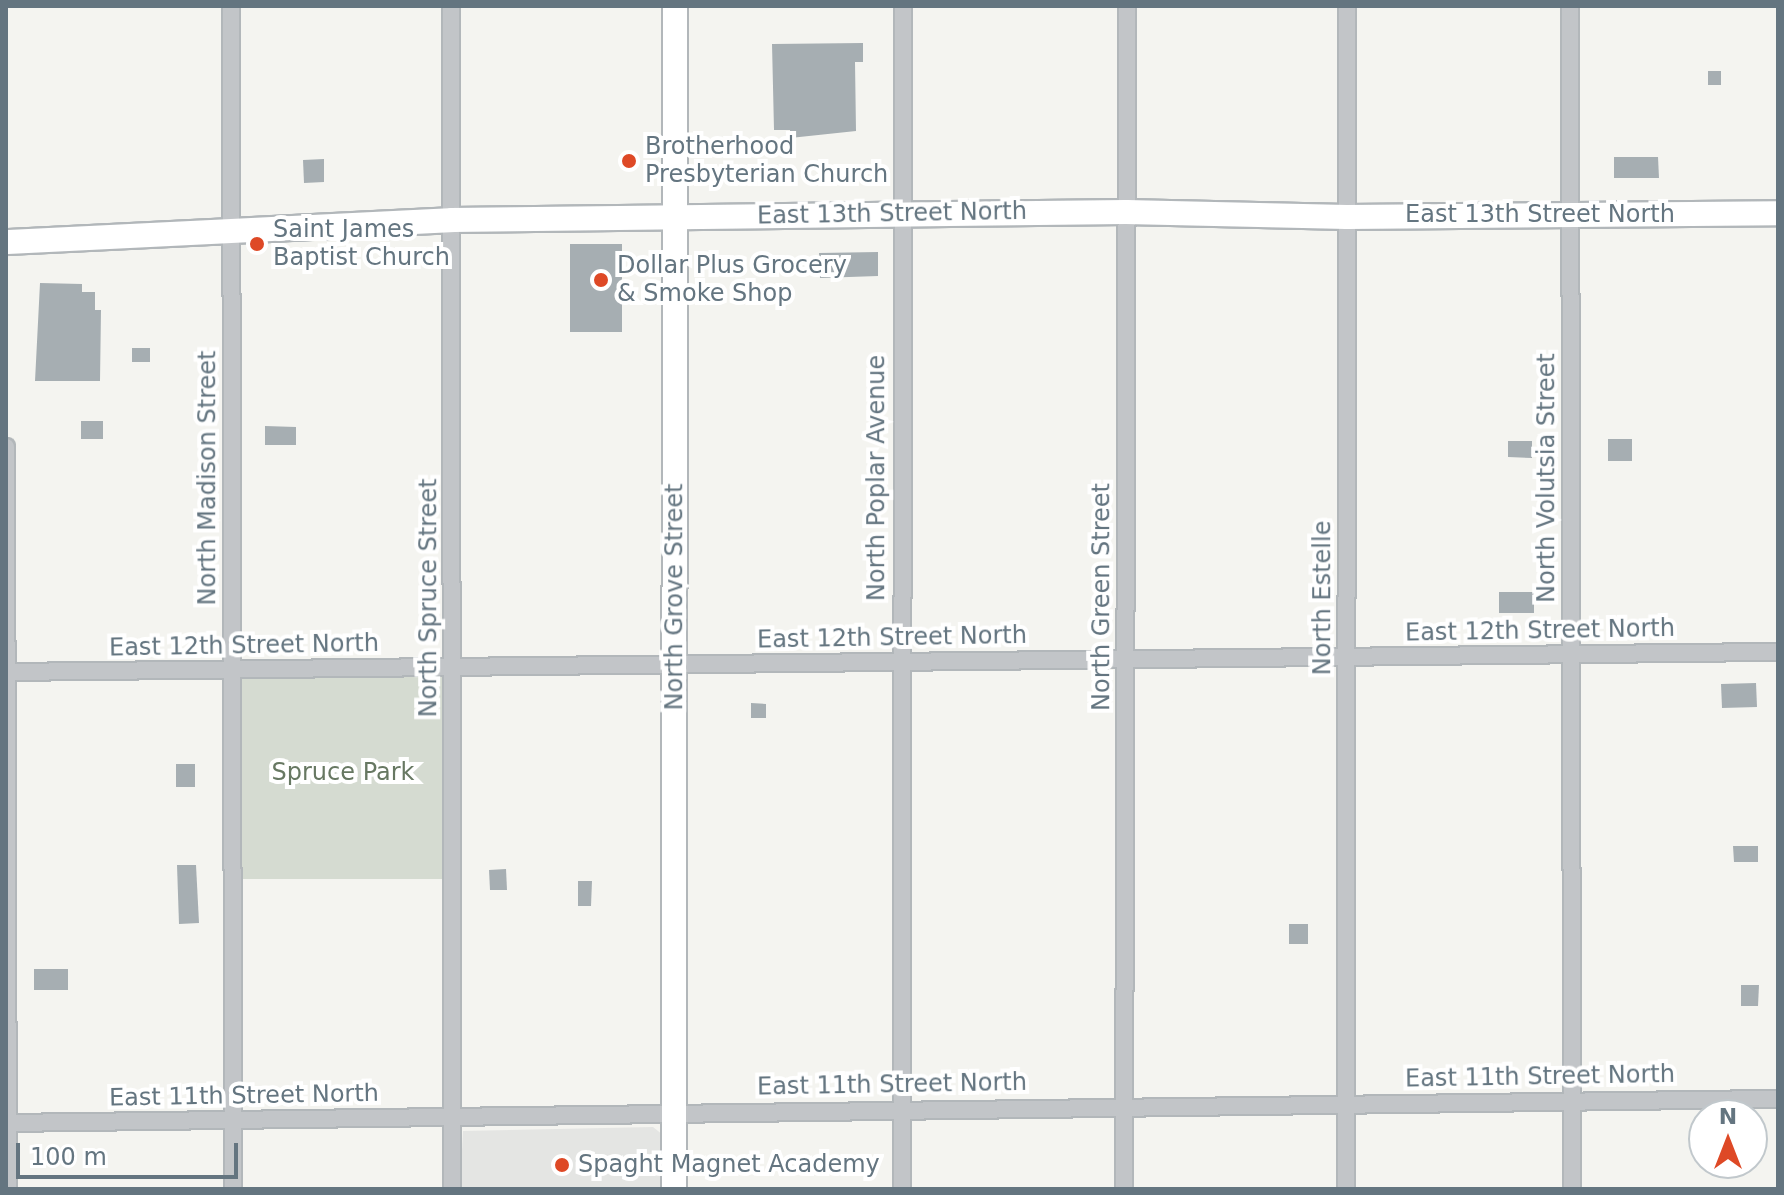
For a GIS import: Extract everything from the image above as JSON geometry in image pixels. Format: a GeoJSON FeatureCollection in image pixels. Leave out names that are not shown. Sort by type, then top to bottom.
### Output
{"type":"FeatureCollection","features":[{"type":"Feature","properties":{"kind":"main road","name":"North Grove Street"},"geometry":{"type":"LineString","coordinates":[[674,1189],[675,6]]}},
{"type":"Feature","properties":{"kind":"main road","name":"East 13th Street North"},"geometry":{"type":"LineString","coordinates":[[6,242],[232,235],[452,220],[1126,212],[1347,217],[1778,213]]}},
{"type":"Feature","properties":{"kind":"street","name":"North Madison Street"},"geometry":{"type":"LineString","coordinates":[[231,6],[233,1189]]}},
{"type":"Feature","properties":{"kind":"street","name":"North Spruce Street"},"geometry":{"type":"LineString","coordinates":[[451,6],[454,667],[452,1189]]}},
{"type":"Feature","properties":{"kind":"street","name":"North Poplar Avenue"},"geometry":{"type":"LineString","coordinates":[[902,1189],[903,6]]}},
{"type":"Feature","properties":{"kind":"street","name":"North Green Street"},"geometry":{"type":"LineString","coordinates":[[1124,1189],[1127,6]]}},
{"type":"Feature","properties":{"kind":"street","name":"North Estelle"},"geometry":{"type":"LineString","coordinates":[[1346,1189],[1347,6]]}},
{"type":"Feature","properties":{"kind":"street","name":"North Volutsia Street"},"geometry":{"type":"LineString","coordinates":[[1570,6],[1572,1189]]}},
{"type":"Feature","properties":{"kind":"street"},"geometry":{"type":"LineString","coordinates":[[6,447],[8,1189]]}},
{"type":"Feature","properties":{"kind":"street","name":"East 12th Street North"},"geometry":{"type":"LineString","coordinates":[[6,672],[1778,652]]}},
{"type":"Feature","properties":{"kind":"street","name":"East 11th Street North"},"geometry":{"type":"LineString","coordinates":[[7,1123],[1123,1105],[1778,1099]]}},
{"type":"Feature","properties":{"kind":"shaded area","name":"Spaght Magnet Academy"},"geometry":{"type":"Polygon","coordinates":[[[653,1127],[663,1135],[664,1189],[460,1189],[463,1131],[653,1127]]]}},
{"type":"Feature","properties":{"kind":"green space","name":"Spruce Park"},"geometry":{"type":"Polygon","coordinates":[[[454,667],[453,879],[233,879],[233,670],[454,667]]]}},
{"type":"Feature","properties":{"kind":"building"},"geometry":{"type":"Polygon","coordinates":[[[863,43],[863,62],[855,62],[856,131],[790,138],[790,130],[774,130],[772,44],[863,43]]]}},
{"type":"Feature","properties":{"kind":"building"},"geometry":{"type":"Polygon","coordinates":[[[1708,71],[1721,71],[1721,85],[1708,85],[1708,71]]]}},
{"type":"Feature","properties":{"kind":"building"},"geometry":{"type":"Polygon","coordinates":[[[1614,157],[1658,157],[1659,178],[1614,178],[1614,157]]]}},
{"type":"Feature","properties":{"kind":"building"},"geometry":{"type":"Polygon","coordinates":[[[324,159],[324,182],[304,183],[303,160],[324,159]]]}},
{"type":"Feature","properties":{"kind":"building"},"geometry":{"type":"Polygon","coordinates":[[[570,244],[622,244],[622,332],[570,332],[570,244]]]}},
{"type":"Feature","properties":{"kind":"building"},"geometry":{"type":"Polygon","coordinates":[[[878,252],[878,276],[820,278],[819,253],[878,252]]]}},
{"type":"Feature","properties":{"kind":"building"},"geometry":{"type":"Polygon","coordinates":[[[40,283],[82,284],[82,292],[95,292],[95,310],[101,310],[100,381],[35,381],[40,283]]]}},
{"type":"Feature","properties":{"kind":"building"},"geometry":{"type":"Polygon","coordinates":[[[132,348],[150,348],[150,362],[132,362],[132,348]]]}},
{"type":"Feature","properties":{"kind":"building"},"geometry":{"type":"Polygon","coordinates":[[[81,421],[103,421],[103,439],[81,439],[81,421]]]}},
{"type":"Feature","properties":{"kind":"building"},"geometry":{"type":"Polygon","coordinates":[[[265,426],[296,427],[296,445],[265,445],[265,426]]]}},
{"type":"Feature","properties":{"kind":"building"},"geometry":{"type":"Polygon","coordinates":[[[1608,439],[1632,439],[1632,461],[1608,461],[1608,439]]]}},
{"type":"Feature","properties":{"kind":"building"},"geometry":{"type":"Polygon","coordinates":[[[1508,441],[1532,441],[1532,458],[1508,457],[1508,441]]]}},
{"type":"Feature","properties":{"kind":"building"},"geometry":{"type":"Polygon","coordinates":[[[1499,592],[1534,592],[1534,613],[1499,613],[1499,592]]]}},
{"type":"Feature","properties":{"kind":"building"},"geometry":{"type":"Polygon","coordinates":[[[1756,683],[1757,707],[1722,708],[1721,684],[1756,683]]]}},
{"type":"Feature","properties":{"kind":"building"},"geometry":{"type":"Polygon","coordinates":[[[751,703],[766,704],[766,718],[751,718],[751,703]]]}},
{"type":"Feature","properties":{"kind":"building"},"geometry":{"type":"Polygon","coordinates":[[[176,764],[195,764],[195,787],[176,787],[176,764]]]}},
{"type":"Feature","properties":{"kind":"building"},"geometry":{"type":"Polygon","coordinates":[[[1733,846],[1758,846],[1758,862],[1734,862],[1733,846]]]}},
{"type":"Feature","properties":{"kind":"building"},"geometry":{"type":"Polygon","coordinates":[[[177,865],[196,865],[199,923],[179,924],[177,865]]]}},
{"type":"Feature","properties":{"kind":"building"},"geometry":{"type":"Polygon","coordinates":[[[506,869],[507,890],[490,890],[489,870],[506,869]]]}},
{"type":"Feature","properties":{"kind":"building"},"geometry":{"type":"Polygon","coordinates":[[[578,881],[592,881],[591,906],[578,906],[578,881]]]}},
{"type":"Feature","properties":{"kind":"building"},"geometry":{"type":"Polygon","coordinates":[[[1289,924],[1308,924],[1308,944],[1289,944],[1289,924]]]}},
{"type":"Feature","properties":{"kind":"building"},"geometry":{"type":"Polygon","coordinates":[[[34,969],[68,969],[68,990],[34,990],[34,969]]]}},
{"type":"Feature","properties":{"kind":"building"},"geometry":{"type":"Polygon","coordinates":[[[1741,985],[1759,985],[1758,1006],[1741,1006],[1741,985]]]}},
{"type":"Feature","properties":{"kind":"place","name":"Brotherhood Presbyterian Church"},"geometry":{"type":"Point","coordinates":[629,161]}},
{"type":"Feature","properties":{"kind":"place","name":"Saint James Baptist Church"},"geometry":{"type":"Point","coordinates":[257,244]}},
{"type":"Feature","properties":{"kind":"place","name":"Dollar Plus Grocery & Smoke Shop"},"geometry":{"type":"Point","coordinates":[601,280]}},
{"type":"Feature","properties":{"kind":"place","name":"Spaght Magnet Academy"},"geometry":{"type":"Point","coordinates":[562,1165]}}]}
